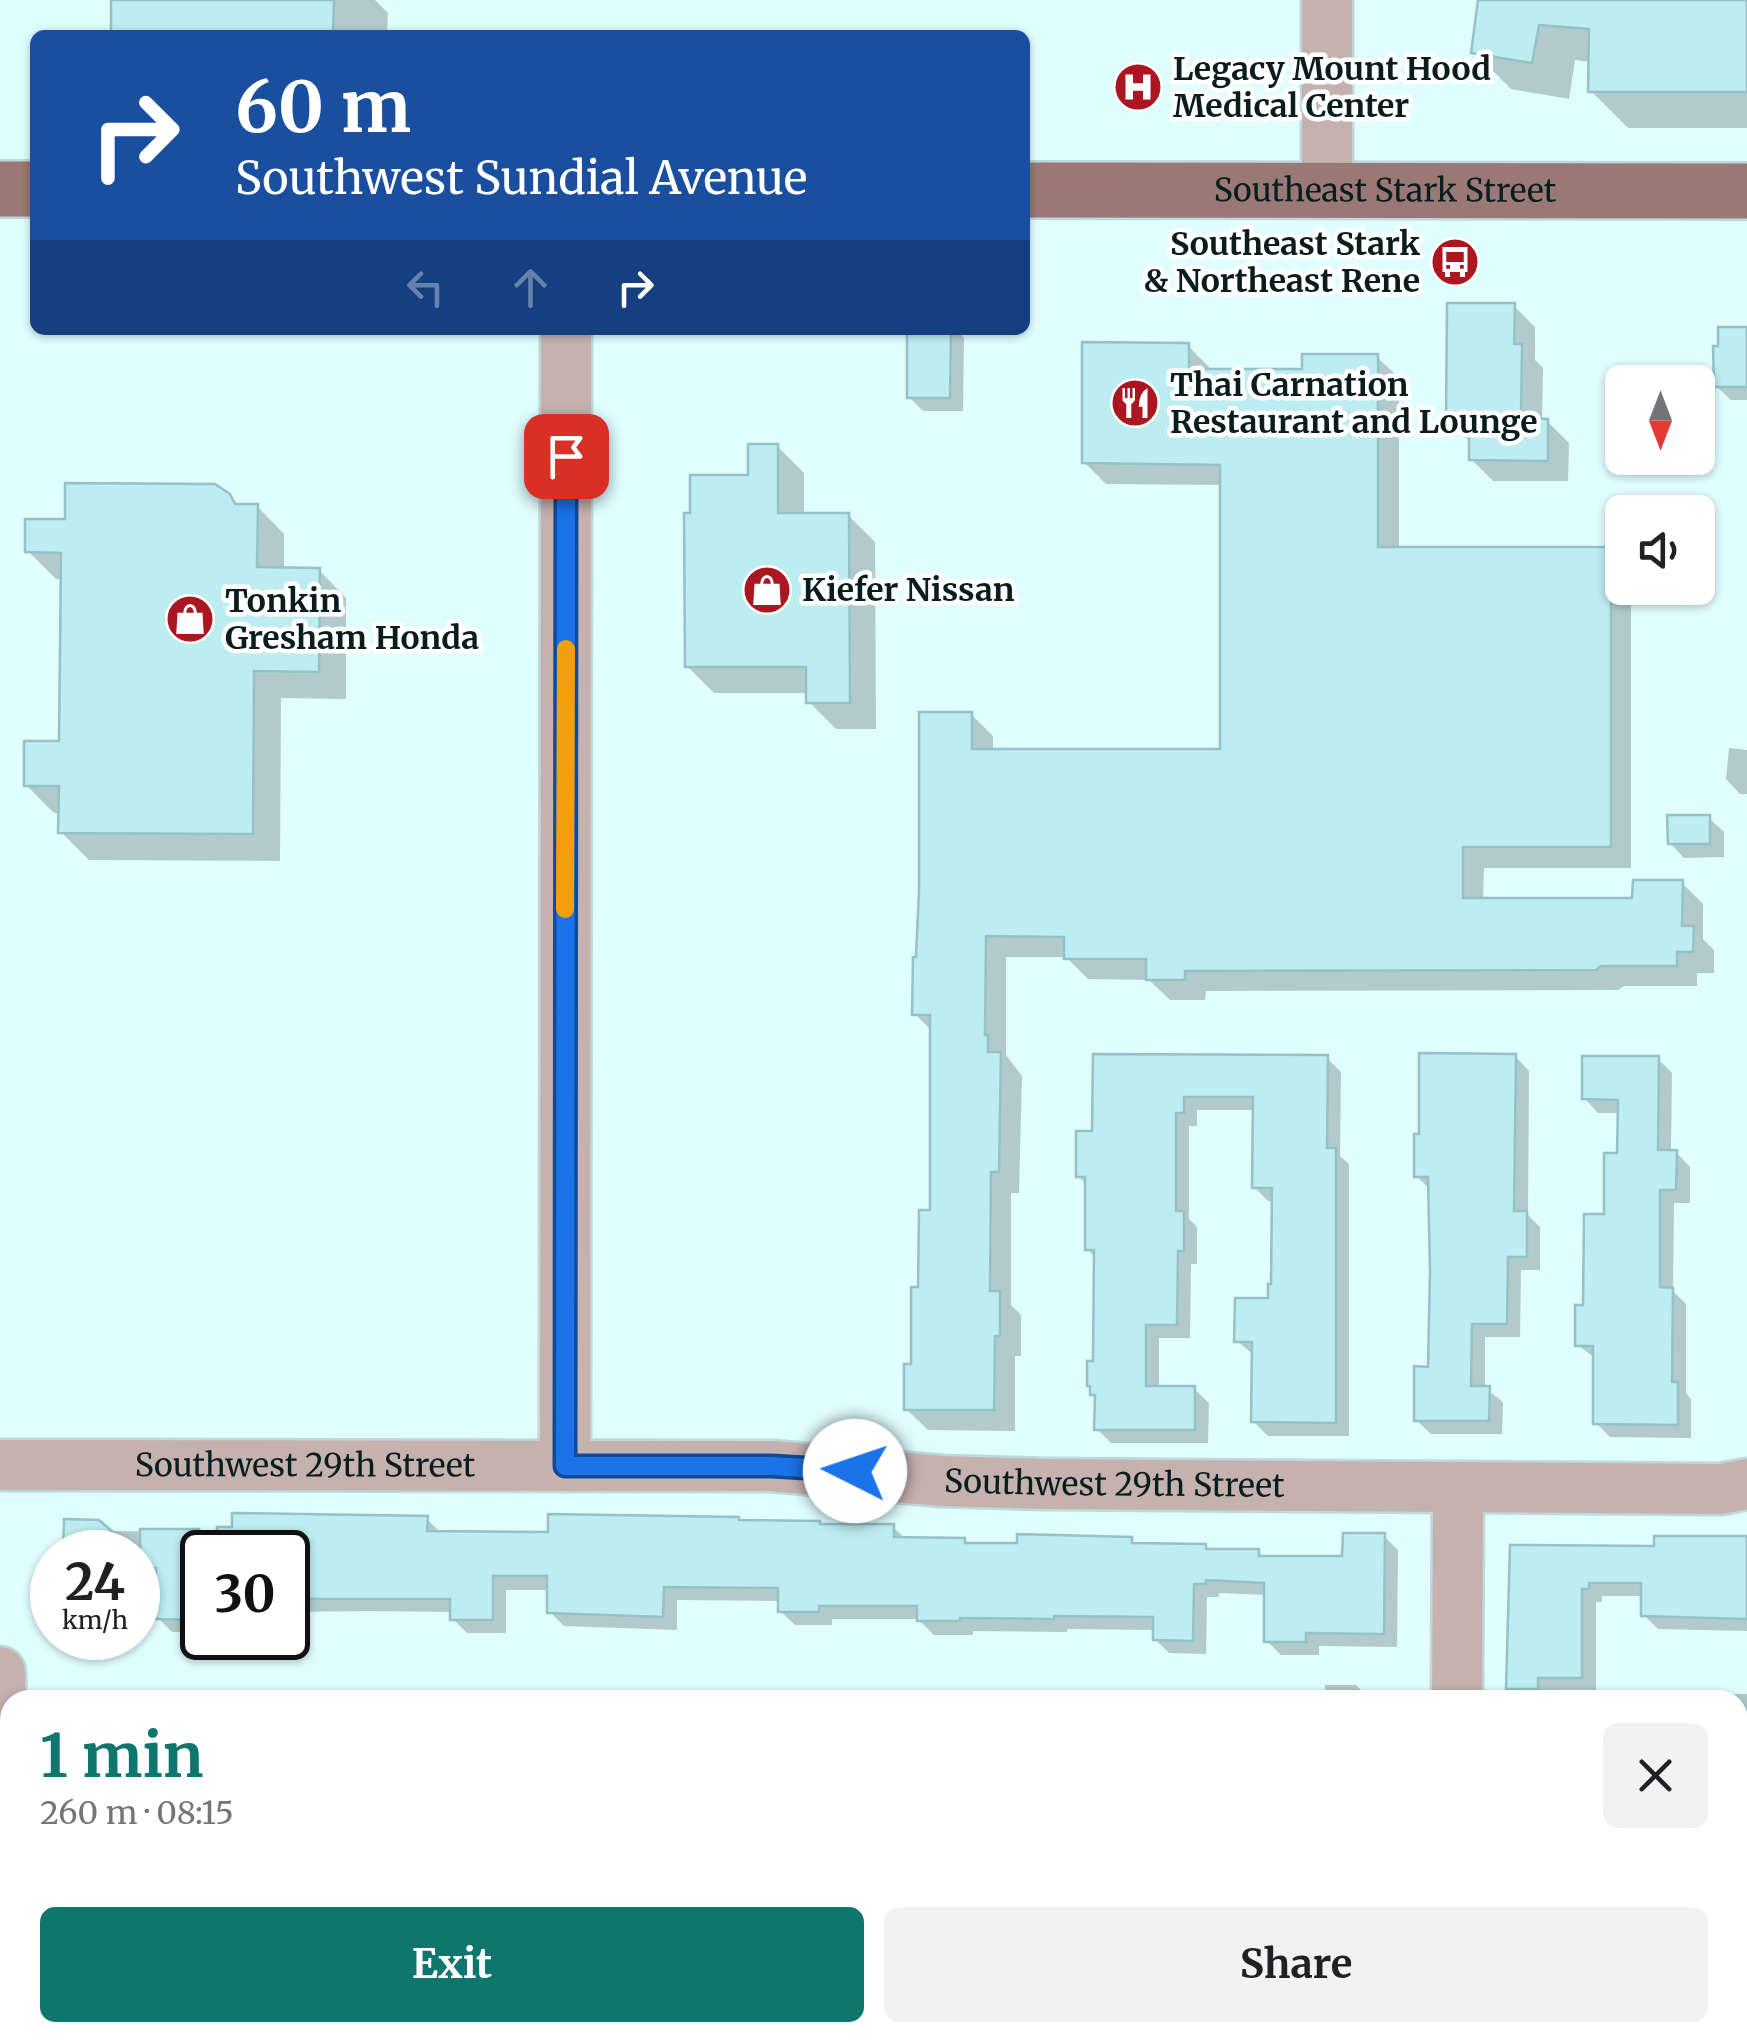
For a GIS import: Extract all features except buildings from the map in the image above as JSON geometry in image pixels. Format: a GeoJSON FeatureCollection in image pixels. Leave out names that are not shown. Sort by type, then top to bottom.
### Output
{"type":"FeatureCollection","features":[{"type":"Feature","properties":{"kind":"main road"},"geometry":{"type":"LineString","coordinates":[[0,189],[30,189]]}},
{"type":"Feature","properties":{"kind":"main road","name":"Southeast Stark Street"},"geometry":{"type":"LineString","coordinates":[[1030,190],[1747,192]]}},
{"type":"Feature","properties":{"kind":"street"},"geometry":{"type":"LineString","coordinates":[[1327,0],[1327,191]]}},
{"type":"Feature","properties":{"kind":"street"},"geometry":{"type":"LineString","coordinates":[[565,1466],[566,335]]}},
{"type":"Feature","properties":{"kind":"street","name":"Southwest 29th Street"},"geometry":{"type":"LineString","coordinates":[[0,1465],[772,1466],[942,1481],[1046,1484],[1721,1489],[1747,1484]]}},
{"type":"Feature","properties":{"kind":"street"},"geometry":{"type":"LineString","coordinates":[[1457,1690],[1458,1487]]}},
{"type":"Feature","properties":{"kind":"slow traffic"},"geometry":{"type":"LineString","coordinates":[[565,909],[566,649]]}},
{"type":"Feature","properties":{"kind":"place","name":"Legacy Mount Hood Medical Center"},"geometry":{"type":"Point","coordinates":[1138,87]}},
{"type":"Feature","properties":{"kind":"place","name":"Southeast Stark & Northeast Rene"},"geometry":{"type":"Point","coordinates":[1455,262]}},
{"type":"Feature","properties":{"kind":"place","name":"Thai Carnation Restaurant and Lounge"},"geometry":{"type":"Point","coordinates":[1135,403]}},
{"type":"Feature","properties":{"kind":"place","name":"Kiefer Nissan"},"geometry":{"type":"Point","coordinates":[767,590]}},
{"type":"Feature","properties":{"kind":"place","name":"Tonkin Gresham Honda"},"geometry":{"type":"Point","coordinates":[190,619]}},
{"type":"Feature","properties":{"kind":"route"},"geometry":{"type":"LineString","coordinates":[[566,456],[565,1466],[772,1466],[855,1471]]}}]}
